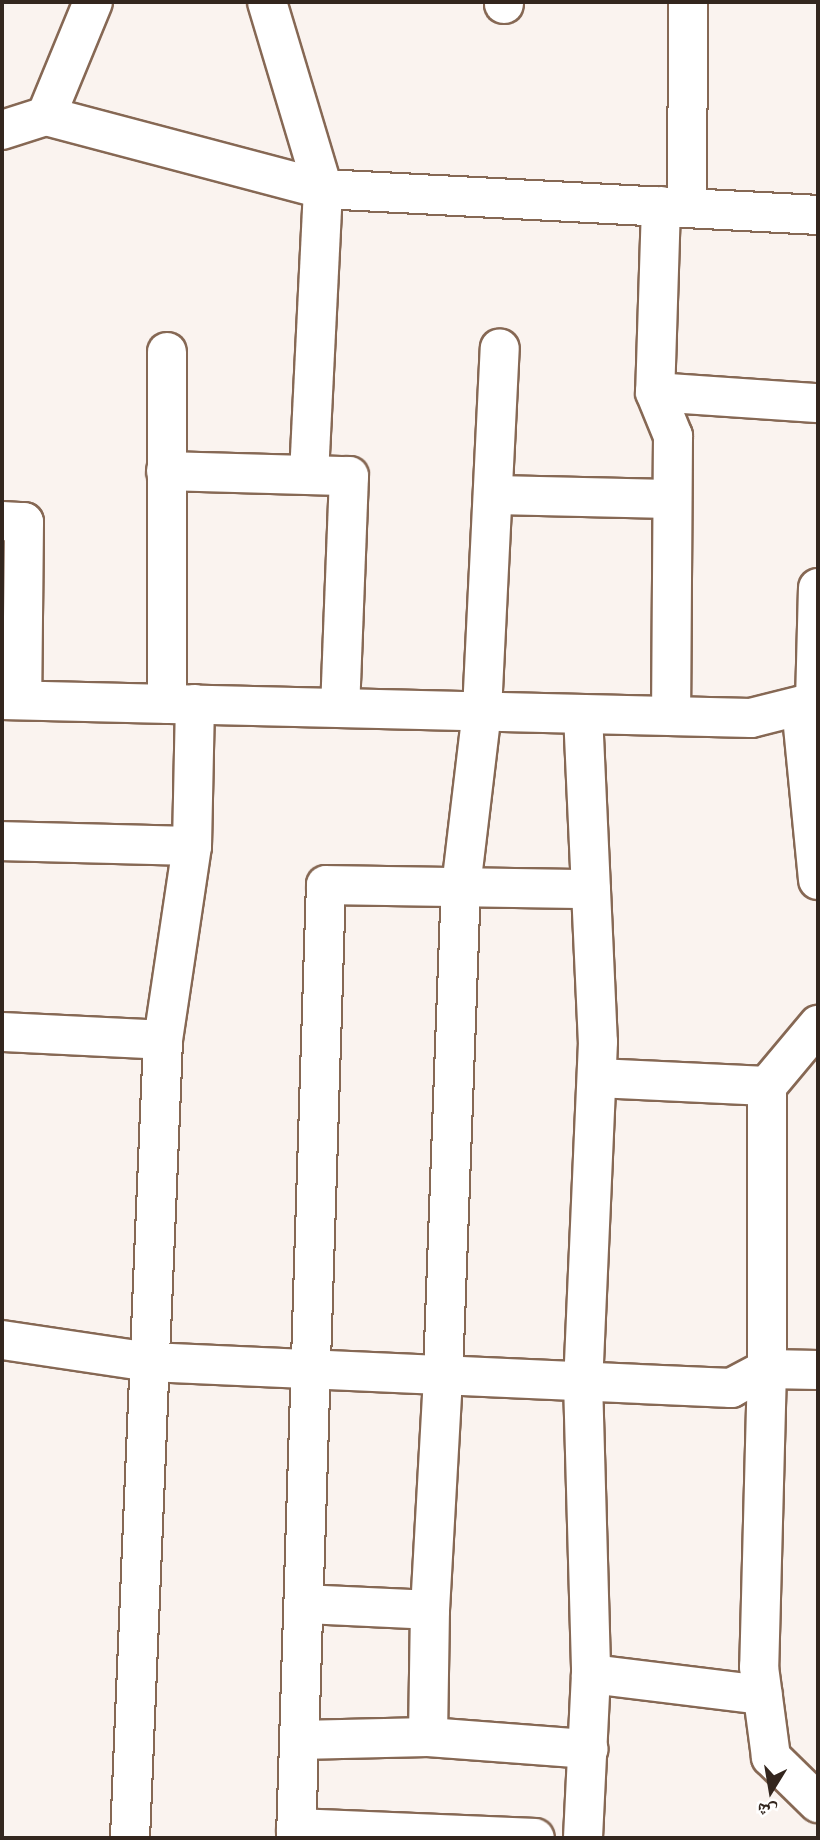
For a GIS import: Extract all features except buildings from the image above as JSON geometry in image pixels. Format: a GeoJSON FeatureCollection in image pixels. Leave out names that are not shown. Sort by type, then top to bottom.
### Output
{"type":"FeatureCollection","features":[{"type":"Feature","properties":{"kind":"street"},"geometry":{"type":"LineString","coordinates":[[46,116],[93,2]]}},
{"type":"Feature","properties":{"kind":"street"},"geometry":{"type":"LineString","coordinates":[[267,2],[323,188],[309,475]]}},
{"type":"Feature","properties":{"kind":"street"},"geometry":{"type":"LineString","coordinates":[[671,716],[673,436],[655,392],[674,207],[688,2]]}},
{"type":"Feature","properties":{"kind":"street"},"geometry":{"type":"LineString","coordinates":[[2,130],[46,116],[323,188],[818,215]]}},
{"type":"Feature","properties":{"kind":"street"},"geometry":{"type":"LineString","coordinates":[[428,1737],[430,1610],[443,1374],[461,887],[482,712],[500,348]]}},
{"type":"Feature","properties":{"kind":"street"},"geometry":{"type":"LineString","coordinates":[[130,1838],[163,1040],[192,846],[166,471],[167,352]]}},
{"type":"Feature","properties":{"kind":"street"},"geometry":{"type":"LineString","coordinates":[[655,392],[818,403]]}},
{"type":"Feature","properties":{"kind":"street"},"geometry":{"type":"LineString","coordinates":[[166,471],[349,476],[340,708]]}},
{"type":"Feature","properties":{"kind":"street"},"geometry":{"type":"LineString","coordinates":[[493,495],[672,499]]}},
{"type":"Feature","properties":{"kind":"street"},"geometry":{"type":"LineString","coordinates":[[2,521],[24,522],[12,700],[751,718],[811,703]]}},
{"type":"Feature","properties":{"kind":"street"},"geometry":{"type":"LineString","coordinates":[[818,588],[811,703],[818,880]]}},
{"type":"Feature","properties":{"kind":"street"},"geometry":{"type":"LineString","coordinates":[[583,714],[598,1042],[583,1381],[591,1674],[590,1749],[583,1838]]}},
{"type":"Feature","properties":{"kind":"street"},"geometry":{"type":"LineString","coordinates":[[2,841],[192,846]]}},
{"type":"Feature","properties":{"kind":"street"},"geometry":{"type":"LineString","coordinates":[[535,1838],[296,1833],[313,1367],[326,885],[592,889]]}},
{"type":"Feature","properties":{"kind":"street"},"geometry":{"type":"LineString","coordinates":[[818,1025],[767,1086],[767,1369],[760,1667],[771,1757],[818,1803]]}},
{"type":"Feature","properties":{"kind":"street"},"geometry":{"type":"LineString","coordinates":[[2,1032],[163,1040]]}},
{"type":"Feature","properties":{"kind":"street"},"geometry":{"type":"LineString","coordinates":[[597,1078],[767,1086]]}},
{"type":"Feature","properties":{"kind":"street"},"geometry":{"type":"LineString","coordinates":[[2,1340],[149,1362],[313,1367],[731,1388],[767,1369],[818,1370]]}},
{"type":"Feature","properties":{"kind":"street"},"geometry":{"type":"LineString","coordinates":[[304,1604],[430,1610]]}},
{"type":"Feature","properties":{"kind":"street"},"geometry":{"type":"LineString","coordinates":[[591,1674],[763,1695]]}},
{"type":"Feature","properties":{"kind":"street"},"geometry":{"type":"LineString","coordinates":[[299,1740],[428,1737],[590,1749]]}}]}
